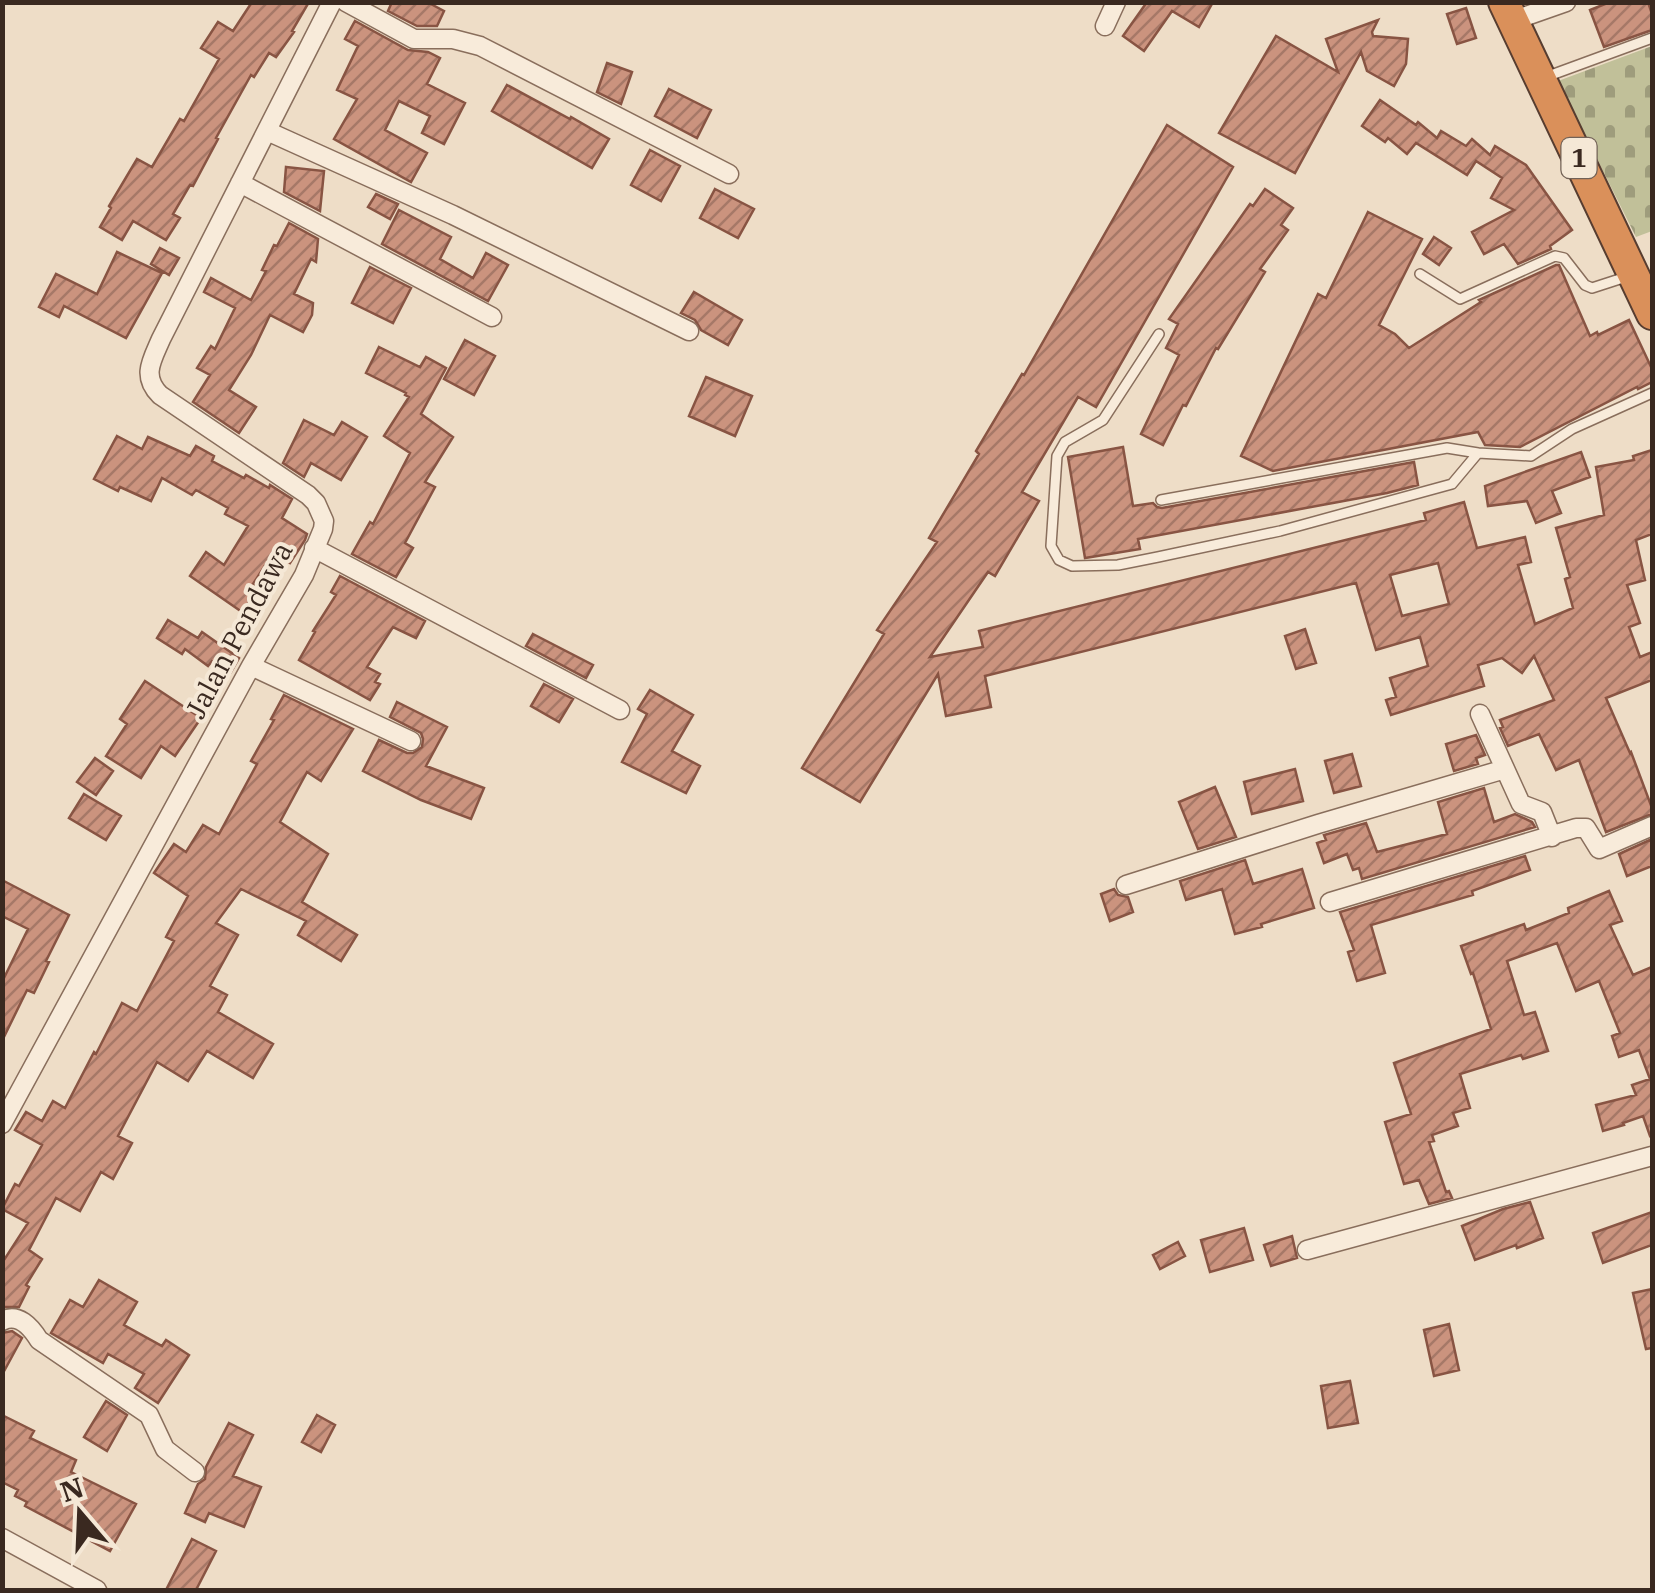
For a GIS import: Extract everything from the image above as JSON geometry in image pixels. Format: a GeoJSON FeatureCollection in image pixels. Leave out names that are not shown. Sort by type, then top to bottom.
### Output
{"type":"FeatureCollection","features":[{"type":"Feature","properties":{"kind":"highway","name":"1"},"geometry":{"type":"LineString","coordinates":[[1508,12],[1652,314]]}},
{"type":"Feature","properties":{"kind":"street","name":"Jalan Pendawa"},"geometry":{"type":"LineString","coordinates":[[2,1124],[304,575],[323,529],[324,521],[316,503],[292,482],[168,402],[152,388],[149,373],[161,339],[332,2]]}},
{"type":"Feature","properties":{"kind":"street"},"geometry":{"type":"LineString","coordinates":[[346,2],[414,38],[453,39],[480,46],[729,174]]}},
{"type":"Feature","properties":{"kind":"street"},"geometry":{"type":"LineString","coordinates":[[1105,26],[1116,2]]}},
{"type":"Feature","properties":{"kind":"street"},"geometry":{"type":"LineString","coordinates":[[1508,12],[1566,2]]}},
{"type":"Feature","properties":{"kind":"street"},"geometry":{"type":"LineString","coordinates":[[267,131],[453,215],[689,331]]}},
{"type":"Feature","properties":{"kind":"street"},"geometry":{"type":"LineString","coordinates":[[240,183],[492,317]]}},
{"type":"Feature","properties":{"kind":"street"},"geometry":{"type":"LineString","coordinates":[[314,548],[620,710]]}},
{"type":"Feature","properties":{"kind":"street"},"geometry":{"type":"LineString","coordinates":[[251,666],[411,740]]}},
{"type":"Feature","properties":{"kind":"street"},"geometry":{"type":"LineString","coordinates":[[1480,714],[1521,804],[1542,812],[1552,837]]}},
{"type":"Feature","properties":{"kind":"street"},"geometry":{"type":"LineString","coordinates":[[1126,885],[1505,769]]}},
{"type":"Feature","properties":{"kind":"street"},"geometry":{"type":"LineString","coordinates":[[1330,902],[1583,827],[1600,850],[1652,826]]}},
{"type":"Feature","properties":{"kind":"street"},"geometry":{"type":"LineString","coordinates":[[1307,1250],[1652,1156]]}},
{"type":"Feature","properties":{"kind":"street"},"geometry":{"type":"LineString","coordinates":[[2,1321],[14,1318],[31,1327],[39,1340],[149,1414],[164,1449],[196,1472]]}},
{"type":"Feature","properties":{"kind":"street"},"geometry":{"type":"LineString","coordinates":[[2,1538],[97,1590]]}},
{"type":"Feature","properties":{"kind":"lane"},"geometry":{"type":"LineString","coordinates":[[1541,79],[1652,38]]}},
{"type":"Feature","properties":{"kind":"lane"},"geometry":{"type":"LineString","coordinates":[[1420,274],[1460,299],[1555,256],[1564,258],[1585,285],[1592,288],[1634,274]]}},
{"type":"Feature","properties":{"kind":"lane"},"geometry":{"type":"LineString","coordinates":[[1158,334],[1103,420],[1071,438],[1057,456],[1051,546],[1059,560],[1072,566],[1118,566],[1280,530],[1452,484],[1478,452]]}},
{"type":"Feature","properties":{"kind":"lane"},"geometry":{"type":"LineString","coordinates":[[1161,500],[1447,448],[1532,456],[1572,429],[1652,393]]}},
{"type":"Feature","properties":{"kind":"green space"},"geometry":{"type":"Polygon","coordinates":[[[1652,46],[1652,231],[1636,237],[1558,81],[1652,46]]]}},
{"type":"Feature","properties":{"kind":"building"},"geometry":{"type":"Polygon","coordinates":[[[252,2],[309,2],[276,57],[269,53],[254,77],[251,75],[193,186],[190,185],[173,214],[180,218],[166,240],[133,221],[122,240],[100,227],[137,159],[152,167],[180,119],[184,121],[219,59],[201,48],[218,22],[233,31],[252,2]]]}},
{"type":"Feature","properties":{"kind":"building"},"geometry":{"type":"Polygon","coordinates":[[[392,2],[427,2],[444,11],[437,26],[417,26],[388,11],[392,2]]]}},
{"type":"Feature","properties":{"kind":"building"},"geometry":{"type":"Polygon","coordinates":[[[1147,2],[1213,2],[1199,27],[1172,11],[1144,51],[1123,36],[1147,2]]]}},
{"type":"Feature","properties":{"kind":"building"},"geometry":{"type":"Polygon","coordinates":[[[1610,2],[1648,2],[1652,30],[1604,47],[1590,10],[1610,2]]]}},
{"type":"Feature","properties":{"kind":"building"},"geometry":{"type":"Polygon","coordinates":[[[1466,8],[1476,38],[1457,44],[1447,14],[1466,8]]]}},
{"type":"Feature","properties":{"kind":"building"},"geometry":{"type":"Polygon","coordinates":[[[1378,20],[1373,36],[1408,39],[1406,64],[1394,86],[1367,71],[1361,52],[1295,173],[1219,133],[1276,36],[1338,72],[1326,39],[1378,20]]]}},
{"type":"Feature","properties":{"kind":"building"},"geometry":{"type":"Polygon","coordinates":[[[355,21],[408,50],[440,58],[427,84],[465,103],[444,144],[422,133],[430,116],[399,101],[385,130],[427,153],[411,182],[334,139],[357,99],[337,90],[358,46],[345,39],[355,21]]]}},
{"type":"Feature","properties":{"kind":"building"},"geometry":{"type":"Polygon","coordinates":[[[607,63],[632,72],[621,104],[597,92],[607,63]]]}},
{"type":"Feature","properties":{"kind":"building"},"geometry":{"type":"Polygon","coordinates":[[[507,85],[609,139],[592,168],[492,111],[507,85]]]}},
{"type":"Feature","properties":{"kind":"building"},"geometry":{"type":"Polygon","coordinates":[[[669,89],[711,110],[697,138],[655,116],[669,89]]]}},
{"type":"Feature","properties":{"kind":"building"},"geometry":{"type":"Polygon","coordinates":[[[1380,100],[1437,138],[1441,131],[1466,146],[1472,139],[1490,155],[1495,146],[1526,165],[1572,230],[1551,249],[1518,264],[1504,244],[1484,254],[1472,232],[1514,210],[1491,198],[1502,178],[1476,161],[1467,175],[1416,143],[1407,154],[1388,138],[1385,142],[1362,126],[1380,100]]]}},
{"type":"Feature","properties":{"kind":"building"},"geometry":{"type":"Polygon","coordinates":[[[1167,125],[1233,167],[1096,407],[1078,397],[1022,492],[1039,501],[995,576],[988,572],[930,657],[983,647],[979,631],[1426,520],[1424,513],[1464,502],[1477,548],[1525,537],[1531,562],[1518,565],[1535,624],[1573,608],[1565,579],[1570,577],[1556,528],[1604,515],[1596,467],[1634,460],[1633,456],[1652,450],[1652,534],[1636,540],[1645,580],[1627,585],[1640,623],[1629,627],[1640,657],[1652,652],[1652,680],[1606,698],[1631,752],[1652,814],[1606,832],[1579,760],[1556,770],[1539,734],[1508,746],[1500,720],[1554,700],[1534,656],[1522,673],[1502,658],[1478,665],[1484,686],[1391,715],[1386,700],[1396,697],[1390,678],[1428,666],[1420,637],[1376,650],[1356,583],[985,676],[991,707],[946,716],[938,674],[860,802],[802,768],[884,634],[877,630],[937,542],[929,538],[979,454],[976,451],[1167,125]],[[1438,563],[1390,575],[1402,616],[1449,604],[1438,563]]]}},
{"type":"Feature","properties":{"kind":"building"},"geometry":{"type":"Polygon","coordinates":[[[650,150],[680,166],[661,201],[631,185],[650,150]]]}},
{"type":"Feature","properties":{"kind":"building"},"geometry":{"type":"Polygon","coordinates":[[[286,167],[324,171],[320,211],[284,192],[286,167]]]}},
{"type":"Feature","properties":{"kind":"building"},"geometry":{"type":"Polygon","coordinates":[[[715,189],[754,209],[738,238],[700,218],[715,189]]]}},
{"type":"Feature","properties":{"kind":"building"},"geometry":{"type":"Polygon","coordinates":[[[1265,189],[1293,208],[1281,225],[1288,230],[1260,269],[1265,272],[1216,348],[1163,445],[1141,434],[1179,355],[1166,348],[1178,324],[1169,319],[1250,204],[1253,206],[1265,189]]]}},
{"type":"Feature","properties":{"kind":"building"},"geometry":{"type":"Polygon","coordinates":[[[376,194],[398,204],[390,219],[368,207],[376,194]]]}},
{"type":"Feature","properties":{"kind":"building"},"geometry":{"type":"Polygon","coordinates":[[[399,210],[451,237],[440,259],[473,278],[486,253],[508,265],[488,301],[382,244],[399,210]]]}},
{"type":"Feature","properties":{"kind":"building"},"geometry":{"type":"Polygon","coordinates":[[[1368,212],[1422,239],[1379,325],[1409,348],[1479,300],[1559,265],[1590,336],[1629,320],[1652,369],[1652,382],[1520,447],[1485,445],[1478,432],[1273,471],[1241,456],[1318,294],[1326,298],[1368,212]]]}},
{"type":"Feature","properties":{"kind":"building"},"geometry":{"type":"Polygon","coordinates":[[[289,223],[318,239],[316,262],[311,259],[294,294],[313,303],[312,315],[303,332],[270,315],[229,390],[256,407],[239,433],[193,402],[210,375],[197,368],[211,346],[215,349],[235,308],[204,292],[211,278],[251,300],[274,245],[277,246],[289,223]]]}},
{"type":"Feature","properties":{"kind":"building"},"geometry":{"type":"Polygon","coordinates":[[[1434,237],[1451,248],[1439,265],[1423,254],[1434,237]]]}},
{"type":"Feature","properties":{"kind":"building"},"geometry":{"type":"Polygon","coordinates":[[[160,248],[179,258],[169,275],[151,264],[160,248]]]}},
{"type":"Feature","properties":{"kind":"building"},"geometry":{"type":"Polygon","coordinates":[[[117,252],[162,273],[126,338],[64,306],[59,317],[39,307],[56,274],[97,294],[117,252]]]}},
{"type":"Feature","properties":{"kind":"building"},"geometry":{"type":"Polygon","coordinates":[[[370,267],[411,288],[393,323],[352,303],[370,267]]]}},
{"type":"Feature","properties":{"kind":"building"},"geometry":{"type":"Polygon","coordinates":[[[694,292],[742,320],[728,345],[681,313],[694,292]]]}},
{"type":"Feature","properties":{"kind":"building"},"geometry":{"type":"Polygon","coordinates":[[[465,340],[495,356],[474,395],[444,379],[465,340]]]}},
{"type":"Feature","properties":{"kind":"building"},"geometry":{"type":"Polygon","coordinates":[[[379,347],[420,367],[426,357],[446,368],[421,414],[453,437],[425,482],[435,487],[405,543],[413,548],[396,577],[352,554],[370,522],[373,524],[410,453],[384,436],[409,397],[366,373],[379,347]]]}},
{"type":"Feature","properties":{"kind":"building"},"geometry":{"type":"Polygon","coordinates":[[[706,377],[752,396],[735,436],[689,416],[706,377]]]}},
{"type":"Feature","properties":{"kind":"building"},"geometry":{"type":"Polygon","coordinates":[[[304,420],[334,435],[342,422],[367,437],[341,480],[311,463],[304,477],[283,463],[304,420]]]}},
{"type":"Feature","properties":{"kind":"building"},"geometry":{"type":"Polygon","coordinates":[[[117,436],[142,449],[148,437],[190,456],[196,446],[214,456],[212,461],[244,478],[246,475],[269,488],[270,485],[292,499],[282,518],[307,534],[305,540],[290,563],[273,553],[253,584],[259,588],[242,612],[190,576],[206,552],[224,565],[248,526],[225,514],[228,508],[196,490],[192,495],[162,478],[151,501],[94,479],[117,436]]]}},
{"type":"Feature","properties":{"kind":"building"},"geometry":{"type":"Polygon","coordinates":[[[1123,447],[1133,506],[1153,503],[1162,508],[1414,462],[1418,485],[1138,539],[1140,549],[1085,558],[1068,457],[1123,447]]]}},
{"type":"Feature","properties":{"kind":"building"},"geometry":{"type":"Polygon","coordinates":[[[1581,452],[1590,477],[1552,491],[1561,513],[1536,523],[1527,501],[1488,506],[1485,486],[1581,452]]]}},
{"type":"Feature","properties":{"kind":"building"},"geometry":{"type":"Polygon","coordinates":[[[340,576],[425,621],[416,638],[393,627],[367,667],[380,674],[375,682],[380,684],[370,700],[299,660],[336,595],[331,592],[340,576]]]}},
{"type":"Feature","properties":{"kind":"building"},"geometry":{"type":"Polygon","coordinates":[[[168,620],[198,638],[202,632],[239,658],[231,672],[212,661],[208,666],[185,649],[182,654],[157,638],[168,620]]]}},
{"type":"Feature","properties":{"kind":"building"},"geometry":{"type":"Polygon","coordinates":[[[1305,629],[1316,663],[1296,669],[1285,636],[1305,629]]]}},
{"type":"Feature","properties":{"kind":"building"},"geometry":{"type":"Polygon","coordinates":[[[533,634],[593,665],[586,678],[526,646],[533,634]]]}},
{"type":"Feature","properties":{"kind":"building"},"geometry":{"type":"Polygon","coordinates":[[[145,681],[201,718],[175,756],[161,746],[141,778],[106,756],[127,724],[120,719],[145,681]]]}},
{"type":"Feature","properties":{"kind":"building"},"geometry":{"type":"Polygon","coordinates":[[[544,684],[573,699],[559,722],[531,706],[544,684]]]}},
{"type":"Feature","properties":{"kind":"building"},"geometry":{"type":"Polygon","coordinates":[[[650,690],[693,715],[672,751],[700,766],[686,793],[622,762],[647,714],[638,709],[650,690]]]}},
{"type":"Feature","properties":{"kind":"building"},"geometry":{"type":"Polygon","coordinates":[[[284,695],[353,729],[321,781],[307,772],[280,822],[328,854],[302,902],[357,935],[341,961],[298,935],[306,921],[241,889],[216,923],[238,935],[210,986],[227,995],[218,1012],[273,1044],[253,1078],[207,1051],[188,1081],[157,1062],[118,1136],[132,1143],[113,1179],[101,1172],[80,1211],[56,1198],[29,1250],[42,1259],[26,1285],[29,1287],[19,1307],[2,1307],[2,1263],[28,1223],[2,1209],[42,1145],[15,1130],[26,1112],[42,1121],[53,1101],[65,1108],[122,1003],[137,1011],[174,941],[166,937],[188,896],[154,873],[174,844],[186,852],[203,825],[219,834],[257,764],[251,761],[284,695]]]}},
{"type":"Feature","properties":{"kind":"building"},"geometry":{"type":"Polygon","coordinates":[[[397,702],[447,727],[426,766],[484,788],[471,819],[363,771],[379,740],[407,753],[422,747],[421,733],[390,717],[397,702]]]}},
{"type":"Feature","properties":{"kind":"building"},"geometry":{"type":"Polygon","coordinates":[[[1476,735],[1485,755],[1476,758],[1478,764],[1454,771],[1446,744],[1476,735]]]}},
{"type":"Feature","properties":{"kind":"building"},"geometry":{"type":"Polygon","coordinates":[[[1352,754],[1361,786],[1334,793],[1325,761],[1352,754]]]}},
{"type":"Feature","properties":{"kind":"building"},"geometry":{"type":"Polygon","coordinates":[[[95,758],[113,771],[96,795],[77,782],[95,758]]]}},
{"type":"Feature","properties":{"kind":"building"},"geometry":{"type":"Polygon","coordinates":[[[1295,769],[1303,801],[1252,814],[1244,782],[1295,769]]]}},
{"type":"Feature","properties":{"kind":"building"},"geometry":{"type":"Polygon","coordinates":[[[1215,787],[1236,837],[1198,849],[1179,802],[1215,787]]]}},
{"type":"Feature","properties":{"kind":"building"},"geometry":{"type":"Polygon","coordinates":[[[1484,788],[1494,822],[1515,814],[1535,827],[1362,879],[1359,868],[1353,870],[1347,854],[1324,863],[1317,843],[1326,840],[1324,835],[1366,823],[1377,852],[1447,834],[1438,802],[1484,788]]]}},
{"type":"Feature","properties":{"kind":"building"},"geometry":{"type":"Polygon","coordinates":[[[84,794],[121,816],[106,840],[69,818],[84,794]]]}},
{"type":"Feature","properties":{"kind":"building"},"geometry":{"type":"Polygon","coordinates":[[[1652,839],[1652,866],[1627,876],[1619,854],[1652,839]]]}},
{"type":"Feature","properties":{"kind":"building"},"geometry":{"type":"Polygon","coordinates":[[[1525,856],[1530,870],[1472,891],[1473,895],[1371,925],[1385,973],[1357,981],[1348,952],[1354,950],[1340,912],[1525,856]]]}},
{"type":"Feature","properties":{"kind":"building"},"geometry":{"type":"Polygon","coordinates":[[[1245,860],[1253,884],[1302,869],[1314,908],[1235,934],[1222,889],[1186,900],[1180,881],[1245,860]]]}},
{"type":"Feature","properties":{"kind":"building"},"geometry":{"type":"Polygon","coordinates":[[[2,880],[69,915],[34,993],[27,990],[2,1041],[2,982],[28,929],[2,916],[2,880]]]}},
{"type":"Feature","properties":{"kind":"building"},"geometry":{"type":"Polygon","coordinates":[[[1114,889],[1118,895],[1128,897],[1133,912],[1110,921],[1101,894],[1114,889]]]}},
{"type":"Feature","properties":{"kind":"building"},"geometry":{"type":"Polygon","coordinates":[[[1609,891],[1622,921],[1610,925],[1633,975],[1652,967],[1652,1135],[1643,1116],[1603,1131],[1596,1105],[1636,1095],[1632,1085],[1650,1079],[1639,1050],[1619,1057],[1612,1036],[1620,1033],[1599,981],[1576,991],[1557,943],[1507,961],[1524,1015],[1535,1012],[1548,1051],[1460,1074],[1470,1108],[1453,1113],[1458,1126],[1432,1135],[1434,1141],[1429,1142],[1446,1192],[1452,1198],[1429,1204],[1419,1180],[1404,1184],[1385,1122],[1411,1114],[1394,1063],[1491,1029],[1461,946],[1524,924],[1526,930],[1609,891]]]}},
{"type":"Feature","properties":{"kind":"building"},"geometry":{"type":"Polygon","coordinates":[[[1530,1202],[1543,1238],[1475,1260],[1462,1226],[1530,1202]]]}},
{"type":"Feature","properties":{"kind":"building"},"geometry":{"type":"Polygon","coordinates":[[[1652,1212],[1652,1245],[1603,1263],[1593,1233],[1652,1212]]]}},
{"type":"Feature","properties":{"kind":"building"},"geometry":{"type":"Polygon","coordinates":[[[1244,1228],[1253,1260],[1210,1272],[1201,1240],[1244,1228]]]}},
{"type":"Feature","properties":{"kind":"building"},"geometry":{"type":"Polygon","coordinates":[[[1292,1236],[1297,1258],[1271,1266],[1264,1245],[1292,1236]]]}},
{"type":"Feature","properties":{"kind":"building"},"geometry":{"type":"Polygon","coordinates":[[[1178,1242],[1185,1256],[1160,1269],[1153,1255],[1178,1242]]]}},
{"type":"Feature","properties":{"kind":"building"},"geometry":{"type":"Polygon","coordinates":[[[99,1280],[137,1302],[124,1325],[162,1346],[166,1340],[189,1355],[158,1403],[135,1388],[144,1374],[108,1354],[103,1363],[51,1333],[70,1300],[83,1307],[99,1280]]]}},
{"type":"Feature","properties":{"kind":"building"},"geometry":{"type":"Polygon","coordinates":[[[1652,1289],[1652,1348],[1646,1349],[1633,1293],[1652,1289]]]}},
{"type":"Feature","properties":{"kind":"building"},"geometry":{"type":"Polygon","coordinates":[[[1449,1324],[1459,1370],[1434,1376],[1424,1330],[1449,1324]]]}},
{"type":"Feature","properties":{"kind":"building"},"geometry":{"type":"Polygon","coordinates":[[[12,1331],[22,1338],[2,1375],[2,1333],[12,1331]]]}},
{"type":"Feature","properties":{"kind":"building"},"geometry":{"type":"Polygon","coordinates":[[[1350,1381],[1358,1423],[1328,1428],[1321,1386],[1350,1381]]]}},
{"type":"Feature","properties":{"kind":"building"},"geometry":{"type":"Polygon","coordinates":[[[106,1401],[127,1415],[107,1451],[84,1437],[106,1401]]]}},
{"type":"Feature","properties":{"kind":"building"},"geometry":{"type":"Polygon","coordinates":[[[2,1415],[34,1431],[30,1438],[76,1460],[71,1472],[136,1504],[110,1551],[25,1506],[27,1502],[15,1496],[18,1490],[2,1482],[2,1415]]]}},
{"type":"Feature","properties":{"kind":"building"},"geometry":{"type":"Polygon","coordinates":[[[317,1415],[335,1425],[321,1452],[302,1442],[317,1415]]]}},
{"type":"Feature","properties":{"kind":"building"},"geometry":{"type":"Polygon","coordinates":[[[229,1423],[253,1435],[233,1476],[261,1487],[244,1527],[209,1513],[205,1522],[185,1513],[198,1484],[205,1479],[206,1467],[229,1423]]]}},
{"type":"Feature","properties":{"kind":"building"},"geometry":{"type":"Polygon","coordinates":[[[192,1539],[216,1551],[196,1590],[166,1590],[192,1539]]]}}]}
